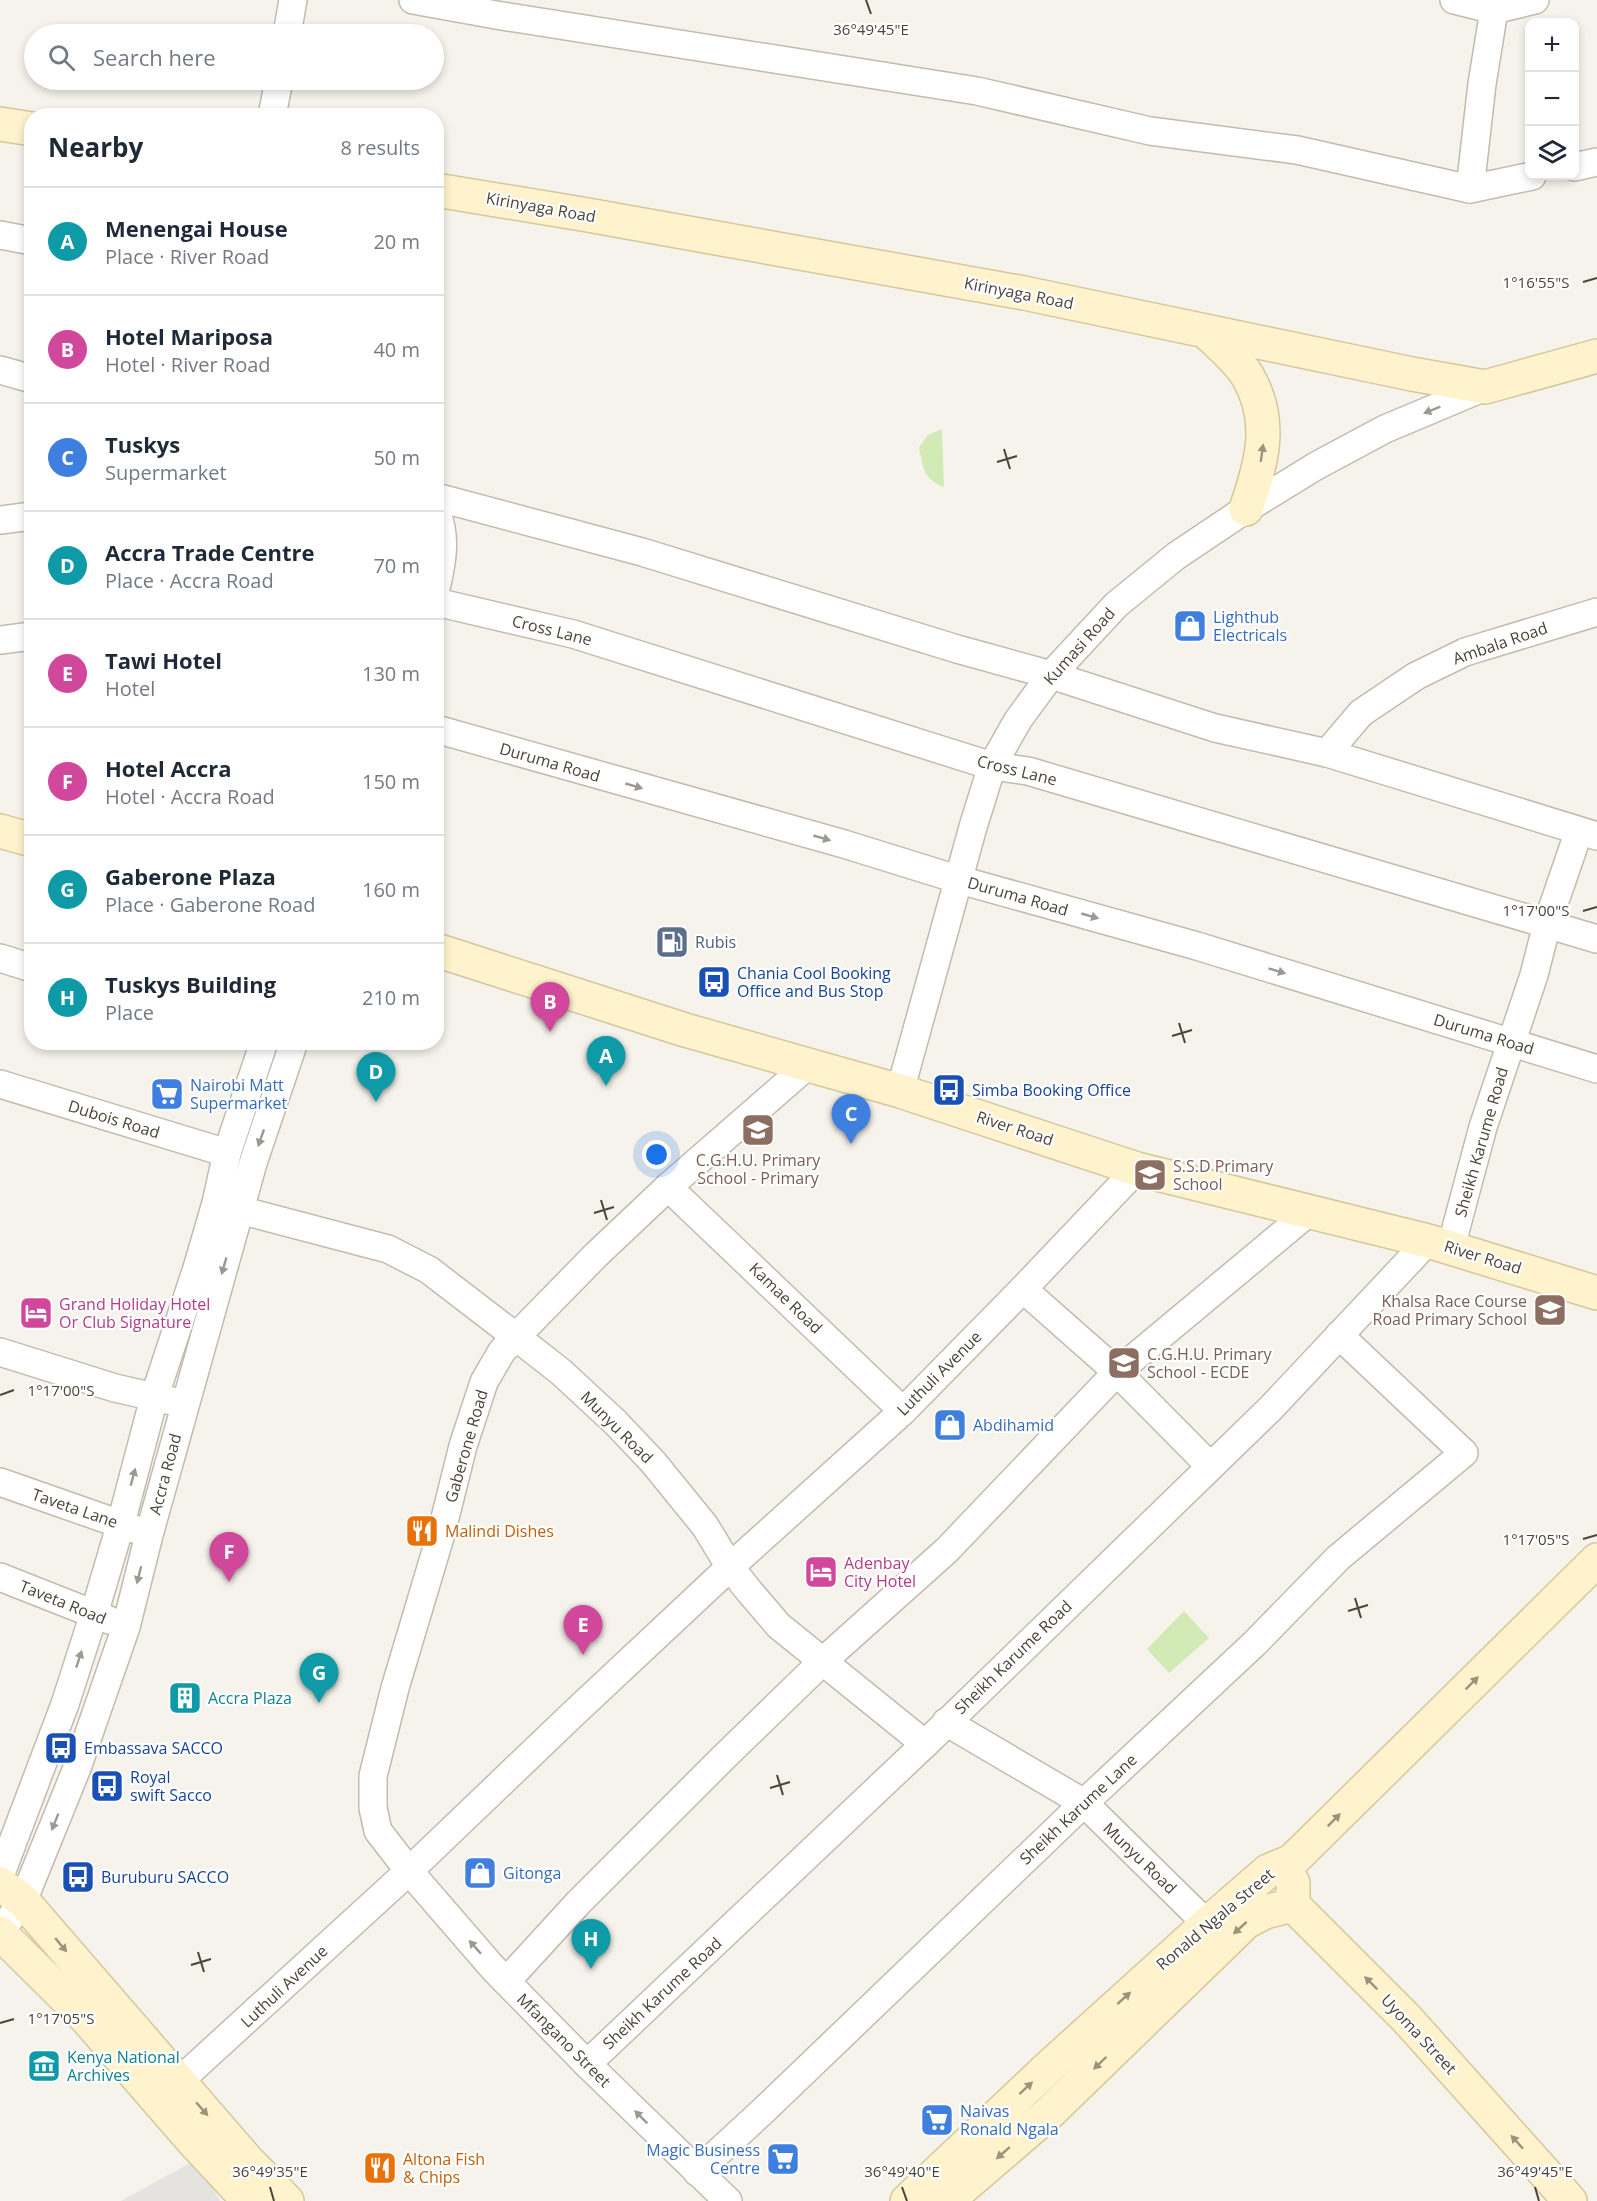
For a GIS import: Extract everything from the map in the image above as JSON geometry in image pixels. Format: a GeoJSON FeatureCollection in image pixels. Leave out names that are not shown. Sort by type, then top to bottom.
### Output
{"type":"FeatureCollection","features":[{"type":"Feature","properties":{"kind":"street"},"geometry":{"type":"LineString","coordinates":[[289,24],[293,0]]}},
{"type":"Feature","properties":{"kind":"street"},"geometry":{"type":"LineString","coordinates":[[413,0],[977,91],[1150,131],[1298,150],[1470,189],[1525,177]]}},
{"type":"Feature","properties":{"kind":"street"},"geometry":{"type":"LineString","coordinates":[[1454,0],[1494,10],[1534,0]]}},
{"type":"Feature","properties":{"kind":"street"},"geometry":{"type":"LineString","coordinates":[[1470,189],[1482,84],[1494,10]]}},
{"type":"Feature","properties":{"kind":"street"},"geometry":{"type":"LineString","coordinates":[[274,108],[277,90]]}},
{"type":"Feature","properties":{"kind":"street"},"geometry":{"type":"LineString","coordinates":[[0,124],[24,128]]}},
{"type":"Feature","properties":{"kind":"street"},"geometry":{"type":"LineString","coordinates":[[1579,165],[1597,162]]}},
{"type":"Feature","properties":{"kind":"street","name":"Kirinyaga Road"},"geometry":{"type":"LineString","coordinates":[[444,191],[1024,293],[1485,387],[1597,356]]}},
{"type":"Feature","properties":{"kind":"street"},"geometry":{"type":"LineString","coordinates":[[0,235],[24,240]]}},
{"type":"Feature","properties":{"kind":"street"},"geometry":{"type":"LineString","coordinates":[[1205,331],[1247,375],[1257,398],[1264,432],[1259,472],[1246,509]]}},
{"type":"Feature","properties":{"kind":"street"},"geometry":{"type":"LineString","coordinates":[[0,370],[24,377]]}},
{"type":"Feature","properties":{"kind":"street","name":"Kumasi Road"},"geometry":{"type":"LineString","coordinates":[[900,1091],[960,880],[973,826],[992,766],[1018,720],[1051,675],[1116,604],[1176,556],[1246,509],[1316,465],[1385,429],[1485,387]]}},
{"type":"Feature","properties":{"kind":"street"},"geometry":{"type":"LineString","coordinates":[[444,499],[642,552],[957,649],[1051,675],[1215,728],[1327,753],[1588,834]]}},
{"type":"Feature","properties":{"kind":"street"},"geometry":{"type":"LineString","coordinates":[[0,520],[24,517]]}},
{"type":"Feature","properties":{"kind":"street","name":"Cross Lane"},"geometry":{"type":"LineString","coordinates":[[444,604],[573,634],[992,766],[1039,774],[1597,939]]}},
{"type":"Feature","properties":{"kind":"street","name":"Ambala Road"},"geometry":{"type":"LineString","coordinates":[[1327,753],[1361,713],[1416,676],[1465,652],[1597,612]]}},
{"type":"Feature","properties":{"kind":"street"},"geometry":{"type":"LineString","coordinates":[[0,640],[24,637]]}},
{"type":"Feature","properties":{"kind":"street","name":"Duruma Road"},"geometry":{"type":"LineString","coordinates":[[444,731],[1197,946],[1597,1069]]}},
{"type":"Feature","properties":{"kind":"street"},"geometry":{"type":"LineString","coordinates":[[0,831],[24,838]]}},
{"type":"Feature","properties":{"kind":"street","name":"Sheikh Karume Road"},"geometry":{"type":"LineString","coordinates":[[587,2064],[925,1744],[1271,1408],[1339,1335],[1439,1244],[1483,1127],[1534,975],[1547,924],[1588,834]]}},
{"type":"Feature","properties":{"kind":"street","name":"River Road"},"geometry":{"type":"LineString","coordinates":[[444,953],[685,1030],[900,1091],[1137,1169],[1439,1244],[1597,1293]]}},
{"type":"Feature","properties":{"kind":"street"},"geometry":{"type":"LineString","coordinates":[[0,958],[24,966]]}},
{"type":"Feature","properties":{"kind":"street","name":"Accra Road"},"geometry":{"type":"LineString","coordinates":[[0,1876],[65,1704],[94,1614],[154,1398],[197,1268],[216,1203],[227,1153],[261,1050]]}},
{"type":"Feature","properties":{"kind":"street","name":"Accra Road"},"geometry":{"type":"LineString","coordinates":[[0,1933],[11,1892],[77,1768],[126,1628],[185,1403],[253,1163],[291,1050]]}},
{"type":"Feature","properties":{"kind":"street","name":"Gaberone Road"},"geometry":{"type":"LineString","coordinates":[[409,1871],[378,1831],[373,1808],[373,1776],[395,1688],[441,1534],[466,1436],[484,1382],[502,1352],[515,1336],[596,1255],[668,1187],[808,1065]]}},
{"type":"Feature","properties":{"kind":"street","name":"Dubois Road"},"geometry":{"type":"LineString","coordinates":[[0,1084],[227,1153]]}},
{"type":"Feature","properties":{"kind":"street","name":"Luthuli Avenue"},"geometry":{"type":"LineString","coordinates":[[730,1567],[903,1411],[1137,1169]]}},
{"type":"Feature","properties":{"kind":"street","name":"Kamae Road"},"geometry":{"type":"LineString","coordinates":[[668,1187],[903,1411]]}},
{"type":"Feature","properties":{"kind":"street","name":"Munyu Road"},"geometry":{"type":"LineString","coordinates":[[240,1209],[388,1249],[429,1270],[515,1336],[561,1372],[615,1422],[653,1462],[705,1526],[730,1567],[779,1626],[925,1744]]}},
{"type":"Feature","properties":{"kind":"street"},"geometry":{"type":"LineString","coordinates":[[504,1979],[514,1973],[579,1902],[822,1662],[947,1550],[1117,1372],[1309,1212]]}},
{"type":"Feature","properties":{"kind":"street"},"geometry":{"type":"LineString","coordinates":[[1023,1289],[1117,1372],[1210,1466]]}},
{"type":"Feature","properties":{"kind":"street","name":"Sheikh Karume Lane"},"geometry":{"type":"LineString","coordinates":[[697,2172],[764,2111],[1084,1803],[1255,1643],[1338,1558],[1464,1453],[1339,1335]]}},
{"type":"Feature","properties":{"kind":"street"},"geometry":{"type":"LineString","coordinates":[[0,1352],[115,1389],[185,1403]]}},
{"type":"Feature","properties":{"kind":"street","name":"Taveta Lane"},"geometry":{"type":"LineString","coordinates":[[0,1482],[121,1523],[149,1535]]}},
{"type":"Feature","properties":{"kind":"street","name":"Ronald Ngala Street"},"geometry":{"type":"LineString","coordinates":[[907,2201],[1050,2066],[1268,1871],[1292,1861],[1597,1560]]}},
{"type":"Feature","properties":{"kind":"street"},"geometry":{"type":"LineString","coordinates":[[409,1871],[730,1567]]}},
{"type":"Feature","properties":{"kind":"street","name":"Taveta Road"},"geometry":{"type":"LineString","coordinates":[[0,1577],[126,1628]]}},
{"type":"Feature","properties":{"kind":"street","name":"Munyu Road"},"geometry":{"type":"LineString","coordinates":[[946,1722],[1084,1803],[1208,1924]]}},
{"type":"Feature","properties":{"kind":"street"},"geometry":{"type":"LineString","coordinates":[[1292,1861],[1293,1905]]}},
{"type":"Feature","properties":{"kind":"street","name":"Luthuli Avenue"},"geometry":{"type":"LineString","coordinates":[[169,2091],[409,1871]]}},
{"type":"Feature","properties":{"kind":"street","name":"Mfangano Street"},"geometry":{"type":"LineString","coordinates":[[409,1871],[504,1979],[587,2064],[728,2201]]}},
{"type":"Feature","properties":{"kind":"street"},"geometry":{"type":"LineString","coordinates":[[11,1892],[169,2091],[249,2201]]}},
{"type":"Feature","properties":{"kind":"street","name":"Ronald Ngala Street"},"geometry":{"type":"LineString","coordinates":[[947,2201],[1047,2115],[1246,1922],[1265,1912],[1293,1905]]}},
{"type":"Feature","properties":{"kind":"street","name":"Uyoma Street"},"geometry":{"type":"LineString","coordinates":[[1293,1905],[1407,2019],[1570,2201]]}},
{"type":"Feature","properties":{"kind":"street"},"geometry":{"type":"LineString","coordinates":[[0,1933],[87,2019],[246,2159],[287,2201]]}},
{"type":"Feature","properties":{"kind":"green space"},"geometry":{"type":"Polygon","coordinates":[[[942,429],[944,487],[937,484],[925,472],[919,447],[928,435],[942,429]]]}},
{"type":"Feature","properties":{"kind":"green space"},"geometry":{"type":"Polygon","coordinates":[[[1184,1611],[1209,1638],[1169,1673],[1147,1649],[1184,1611]]]}},
{"type":"Feature","properties":{"kind":"shaded area"},"geometry":{"type":"Polygon","coordinates":[[[197,2159],[220,2201],[121,2201],[197,2159]]]}},
{"type":"Feature","properties":{"kind":"place","name":"Lighthub Electricals"},"geometry":{"type":"Point","coordinates":[1190,626]}},
{"type":"Feature","properties":{"kind":"place","name":"Rubis"},"geometry":{"type":"Point","coordinates":[672,942]}},
{"type":"Feature","properties":{"kind":"place","name":"Chania Cool Booking Office and Bus Stop"},"geometry":{"type":"Point","coordinates":[714,982]}},
{"type":"Feature","properties":{"kind":"place","name":"Hotel Mariposa"},"geometry":{"type":"Point","coordinates":[550,1032]}},
{"type":"Feature","properties":{"kind":"place","name":"Menengai House"},"geometry":{"type":"Point","coordinates":[606,1086]}},
{"type":"Feature","properties":{"kind":"place","name":"Simba Booking Office"},"geometry":{"type":"Point","coordinates":[949,1090]}},
{"type":"Feature","properties":{"kind":"place","name":"Nairobi Matt Supermarket"},"geometry":{"type":"Point","coordinates":[167,1094]}},
{"type":"Feature","properties":{"kind":"place","name":"Accra Trade Centre"},"geometry":{"type":"Point","coordinates":[376,1102]}},
{"type":"Feature","properties":{"kind":"place","name":"C.G.H.U. Primary School - Primary"},"geometry":{"type":"Point","coordinates":[758,1130]}},
{"type":"Feature","properties":{"kind":"place","name":"Tuskys"},"geometry":{"type":"Point","coordinates":[851,1144]}},
{"type":"Feature","properties":{"kind":"place","name":"S.S.D Primary School"},"geometry":{"type":"Point","coordinates":[1150,1175]}},
{"type":"Feature","properties":{"kind":"place","name":"Khalsa Race Course Road Primary School"},"geometry":{"type":"Point","coordinates":[1550,1310]}},
{"type":"Feature","properties":{"kind":"place","name":"Grand Holiday Hotel Or Club Signature"},"geometry":{"type":"Point","coordinates":[36,1313]}},
{"type":"Feature","properties":{"kind":"place","name":"C.G.H.U. Primary School - ECDE"},"geometry":{"type":"Point","coordinates":[1124,1363]}},
{"type":"Feature","properties":{"kind":"place","name":"Abdihamid"},"geometry":{"type":"Point","coordinates":[950,1425]}},
{"type":"Feature","properties":{"kind":"place","name":"Malindi Dishes"},"geometry":{"type":"Point","coordinates":[422,1531]}},
{"type":"Feature","properties":{"kind":"place","name":"Adenbay City Hotel"},"geometry":{"type":"Point","coordinates":[821,1572]}},
{"type":"Feature","properties":{"kind":"place","name":"Hotel Accra"},"geometry":{"type":"Point","coordinates":[229,1582]}},
{"type":"Feature","properties":{"kind":"place","name":"Tawi Hotel"},"geometry":{"type":"Point","coordinates":[583,1655]}},
{"type":"Feature","properties":{"kind":"place","name":"Accra Plaza"},"geometry":{"type":"Point","coordinates":[185,1698]}},
{"type":"Feature","properties":{"kind":"place","name":"Gaberone Plaza"},"geometry":{"type":"Point","coordinates":[319,1703]}},
{"type":"Feature","properties":{"kind":"place","name":"Embassava SACCO"},"geometry":{"type":"Point","coordinates":[61,1748]}},
{"type":"Feature","properties":{"kind":"place","name":"Royal swift Sacco"},"geometry":{"type":"Point","coordinates":[107,1786]}},
{"type":"Feature","properties":{"kind":"place","name":"Gitonga"},"geometry":{"type":"Point","coordinates":[480,1873]}},
{"type":"Feature","properties":{"kind":"place","name":"Buruburu SACCO"},"geometry":{"type":"Point","coordinates":[78,1877]}},
{"type":"Feature","properties":{"kind":"place","name":"Tuskys Building"},"geometry":{"type":"Point","coordinates":[591,1969]}},
{"type":"Feature","properties":{"kind":"place","name":"Kenya National Archives"},"geometry":{"type":"Point","coordinates":[44,2066]}},
{"type":"Feature","properties":{"kind":"place","name":"Naivas Ronald Ngala"},"geometry":{"type":"Point","coordinates":[937,2120]}},
{"type":"Feature","properties":{"kind":"place","name":"Magic Business Centre"},"geometry":{"type":"Point","coordinates":[783,2159]}},
{"type":"Feature","properties":{"kind":"place","name":"Altona Fish & Chips"},"geometry":{"type":"Point","coordinates":[380,2168]}}]}
